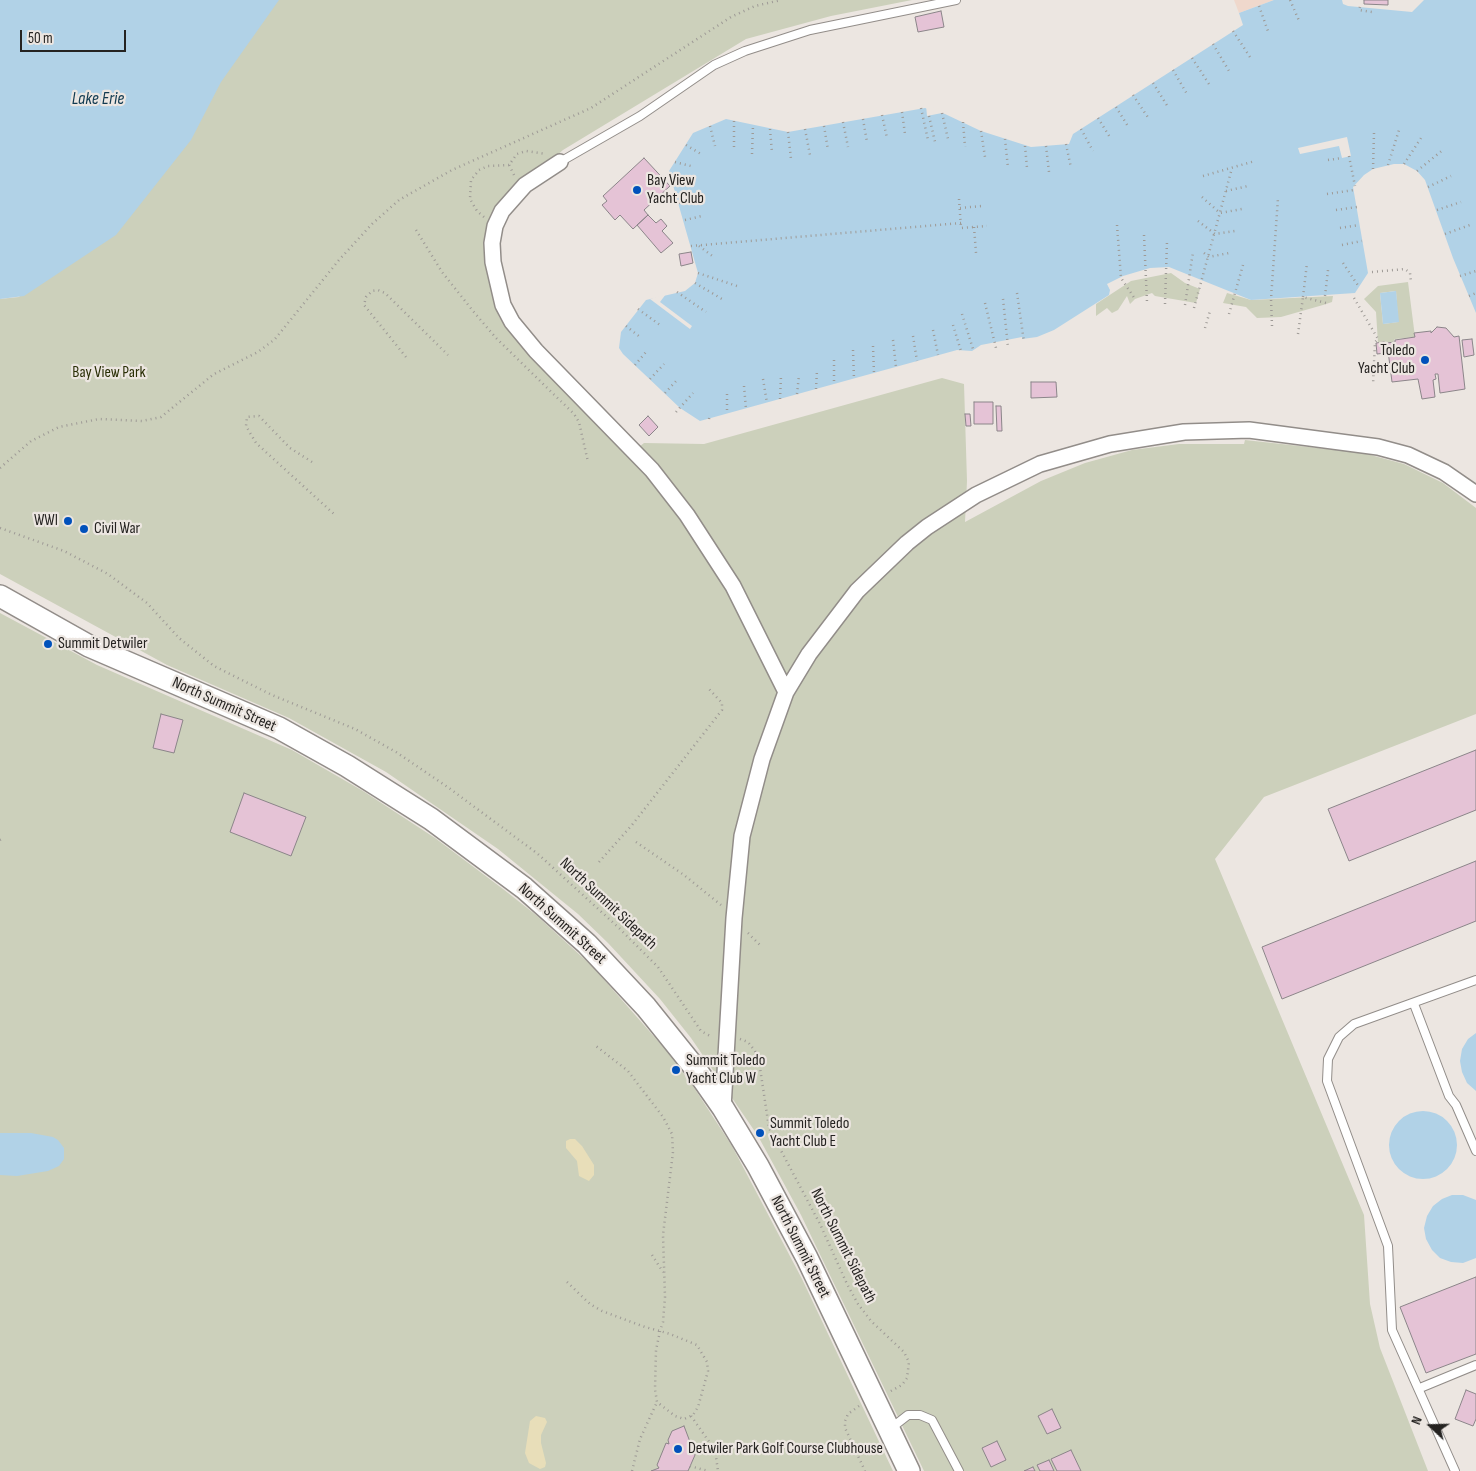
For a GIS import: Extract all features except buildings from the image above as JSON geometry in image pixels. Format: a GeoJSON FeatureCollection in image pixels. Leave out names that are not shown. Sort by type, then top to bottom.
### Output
{"type":"FeatureCollection","features":[{"type":"Feature","properties":{"kind":"main road","name":"North Summit Street"},"geometry":{"type":"LineString","coordinates":[[0,596],[89,646],[279,728],[347,766],[431,818],[524,888],[587,944],[652,1014],[723,1108],[758,1166],[807,1258],[909,1471]]}},
{"type":"Feature","properties":{"kind":"street"},"geometry":{"type":"LineString","coordinates":[[560,162],[525,185],[502,210],[495,226],[492,243],[494,269],[504,305],[512,322],[536,351],[652,470],[687,515],[733,586],[786,692]]}},
{"type":"Feature","properties":{"kind":"street"},"geometry":{"type":"LineString","coordinates":[[723,1108],[734,918],[742,836],[762,759],[786,692],[831,622],[857,591],[907,543],[976,495],[1040,464],[1074,453],[1148,436],[1184,432],[1259,431],[1378,447],[1408,455],[1444,472],[1476,494]]}},
{"type":"Feature","properties":{"kind":"lane"},"geometry":{"type":"LineString","coordinates":[[560,162],[640,116],[714,65],[745,51],[810,30],[956,0]]}},
{"type":"Feature","properties":{"kind":"lane"},"geometry":{"type":"LineString","coordinates":[[1455,1471],[1420,1388],[1392,1330],[1388,1246],[1327,1081],[1328,1059],[1339,1037],[1354,1024],[1414,1004],[1476,980]]}},
{"type":"Feature","properties":{"kind":"lane"},"geometry":{"type":"LineString","coordinates":[[1414,1004],[1449,1096],[1456,1105],[1476,1151]]}},
{"type":"Feature","properties":{"kind":"lane"},"geometry":{"type":"LineString","coordinates":[[1420,1388],[1476,1365]]}},
{"type":"Feature","properties":{"kind":"lane"},"geometry":{"type":"LineString","coordinates":[[889,1429],[908,1415],[920,1415],[932,1420],[959,1471]]}},
{"type":"Feature","properties":{"kind":"path"},"geometry":{"type":"LineString","coordinates":[[0,468],[31,441],[60,427],[88,420],[142,421],[161,417],[214,374],[258,352],[275,339],[344,254],[378,217],[399,200],[468,163],[591,108],[731,17],[755,6],[781,0]]}},
{"type":"Feature","properties":{"kind":"path"},"geometry":{"type":"LineString","coordinates":[[1290,0],[1300,23]]}},
{"type":"Feature","properties":{"kind":"path"},"geometry":{"type":"LineString","coordinates":[[1259,6],[1270,34]]}},
{"type":"Feature","properties":{"kind":"path"},"geometry":{"type":"LineString","coordinates":[[1360,7],[1359,10],[1372,12]]}},
{"type":"Feature","properties":{"kind":"path"},"geometry":{"type":"LineString","coordinates":[[1234,31],[1250,57]]}},
{"type":"Feature","properties":{"kind":"path"},"geometry":{"type":"LineString","coordinates":[[1213,44],[1229,71]]}},
{"type":"Feature","properties":{"kind":"path"},"geometry":{"type":"LineString","coordinates":[[1192,58],[1209,84]]}},
{"type":"Feature","properties":{"kind":"path"},"geometry":{"type":"LineString","coordinates":[[1173,70],[1187,94]]}},
{"type":"Feature","properties":{"kind":"path"},"geometry":{"type":"LineString","coordinates":[[1153,83],[1168,107]]}},
{"type":"Feature","properties":{"kind":"path"},"geometry":{"type":"LineString","coordinates":[[1133,95],[1149,119]]}},
{"type":"Feature","properties":{"kind":"path"},"geometry":{"type":"LineString","coordinates":[[1116,107],[1128,128]]}},
{"type":"Feature","properties":{"kind":"path"},"geometry":{"type":"LineString","coordinates":[[921,108],[928,140]]}},
{"type":"Feature","properties":{"kind":"path"},"geometry":{"type":"LineString","coordinates":[[902,112],[905,134]]}},
{"type":"Feature","properties":{"kind":"path"},"geometry":{"type":"LineString","coordinates":[[942,113],[948,139]]}},
{"type":"Feature","properties":{"kind":"path"},"geometry":{"type":"LineString","coordinates":[[882,115],[887,138]]}},
{"type":"Feature","properties":{"kind":"path"},"geometry":{"type":"LineString","coordinates":[[929,116],[935,142]]}},
{"type":"Feature","properties":{"kind":"path"},"geometry":{"type":"LineString","coordinates":[[1098,118],[1111,139]]}},
{"type":"Feature","properties":{"kind":"path"},"geometry":{"type":"LineString","coordinates":[[863,119],[868,142]]}},
{"type":"Feature","properties":{"kind":"path"},"geometry":{"type":"LineString","coordinates":[[734,121],[734,147]]}},
{"type":"Feature","properties":{"kind":"path"},"geometry":{"type":"LineString","coordinates":[[843,122],[848,147]]}},
{"type":"Feature","properties":{"kind":"path"},"geometry":{"type":"LineString","coordinates":[[962,122],[965,147]]}},
{"type":"Feature","properties":{"kind":"path"},"geometry":{"type":"LineString","coordinates":[[752,154],[753,125]]}},
{"type":"Feature","properties":{"kind":"path"},"geometry":{"type":"LineString","coordinates":[[710,126],[715,146]]}},
{"type":"Feature","properties":{"kind":"path"},"geometry":{"type":"LineString","coordinates":[[824,126],[828,150]]}},
{"type":"Feature","properties":{"kind":"path"},"geometry":{"type":"LineString","coordinates":[[770,128],[772,153]]}},
{"type":"Feature","properties":{"kind":"path"},"geometry":{"type":"LineString","coordinates":[[805,129],[810,156]]}},
{"type":"Feature","properties":{"kind":"path"},"geometry":{"type":"LineString","coordinates":[[1081,129],[1093,151]]}},
{"type":"Feature","properties":{"kind":"path"},"geometry":{"type":"LineString","coordinates":[[1388,165],[1399,130]]}},
{"type":"Feature","properties":{"kind":"path"},"geometry":{"type":"LineString","coordinates":[[981,131],[985,157]]}},
{"type":"Feature","properties":{"kind":"path"},"geometry":{"type":"LineString","coordinates":[[788,132],[791,159]]}},
{"type":"Feature","properties":{"kind":"path"},"geometry":{"type":"LineString","coordinates":[[1373,169],[1374,134]]}},
{"type":"Feature","properties":{"kind":"path"},"geometry":{"type":"LineString","coordinates":[[1404,164],[1423,136]]}},
{"type":"Feature","properties":{"kind":"path"},"geometry":{"type":"LineString","coordinates":[[1005,139],[1008,168]]}},
{"type":"Feature","properties":{"kind":"path"},"geometry":{"type":"LineString","coordinates":[[1066,144],[1071,168]]}},
{"type":"Feature","properties":{"kind":"path"},"geometry":{"type":"LineString","coordinates":[[686,145],[702,154]]}},
{"type":"Feature","properties":{"kind":"path"},"geometry":{"type":"LineString","coordinates":[[1026,146],[1027,168]]}},
{"type":"Feature","properties":{"kind":"path"},"geometry":{"type":"LineString","coordinates":[[1046,146],[1049,172]]}},
{"type":"Feature","properties":{"kind":"path"},"geometry":{"type":"LineString","coordinates":[[1417,171],[1444,149]]}},
{"type":"Feature","properties":{"kind":"path"},"geometry":{"type":"LineString","coordinates":[[509,165],[517,154],[526,150],[540,151],[560,162]]}},
{"type":"Feature","properties":{"kind":"path"},"geometry":{"type":"LineString","coordinates":[[1328,194],[1354,188],[1350,156]]}},
{"type":"Feature","properties":{"kind":"path"},"geometry":{"type":"LineString","coordinates":[[1328,160],[1342,158]]}},
{"type":"Feature","properties":{"kind":"path"},"geometry":{"type":"LineString","coordinates":[[675,162],[691,166]]}},
{"type":"Feature","properties":{"kind":"path"},"geometry":{"type":"LineString","coordinates":[[1203,176],[1255,162]]}},
{"type":"Feature","properties":{"kind":"path"},"geometry":{"type":"LineString","coordinates":[[509,165],[512,172],[525,185]]}},
{"type":"Feature","properties":{"kind":"path"},"geometry":{"type":"LineString","coordinates":[[495,226],[477,211],[470,198],[471,180],[479,170],[488,166],[509,165]]}},
{"type":"Feature","properties":{"kind":"path"},"geometry":{"type":"LineString","coordinates":[[1194,308],[1232,168]]}},
{"type":"Feature","properties":{"kind":"path"},"geometry":{"type":"LineString","coordinates":[[1428,187],[1451,176]]}},
{"type":"Feature","properties":{"kind":"path"},"geometry":{"type":"LineString","coordinates":[[673,184],[693,182]]}},
{"type":"Feature","properties":{"kind":"path"},"geometry":{"type":"LineString","coordinates":[[1226,191],[1248,186]]}},
{"type":"Feature","properties":{"kind":"path"},"geometry":{"type":"LineString","coordinates":[[679,202],[701,197]]}},
{"type":"Feature","properties":{"kind":"path"},"geometry":{"type":"LineString","coordinates":[[1202,197],[1220,213]]}},
{"type":"Feature","properties":{"kind":"path"},"geometry":{"type":"LineString","coordinates":[[1272,326],[1270,299],[1278,198]]}},
{"type":"Feature","properties":{"kind":"path"},"geometry":{"type":"LineString","coordinates":[[959,199],[961,228],[987,226]]}},
{"type":"Feature","properties":{"kind":"path"},"geometry":{"type":"LineString","coordinates":[[1437,210],[1461,202]]}},
{"type":"Feature","properties":{"kind":"path"},"geometry":{"type":"LineString","coordinates":[[960,208],[982,206]]}},
{"type":"Feature","properties":{"kind":"path"},"geometry":{"type":"LineString","coordinates":[[1336,210],[1357,207]]}},
{"type":"Feature","properties":{"kind":"path"},"geometry":{"type":"LineString","coordinates":[[1220,213],[1242,209]]}},
{"type":"Feature","properties":{"kind":"path"},"geometry":{"type":"LineString","coordinates":[[685,220],[702,216]]}},
{"type":"Feature","properties":{"kind":"path"},"geometry":{"type":"LineString","coordinates":[[1198,221],[1215,234],[1235,231]]}},
{"type":"Feature","properties":{"kind":"path"},"geometry":{"type":"LineString","coordinates":[[691,246],[961,223]]}},
{"type":"Feature","properties":{"kind":"path"},"geometry":{"type":"LineString","coordinates":[[1340,228],[1359,224]]}},
{"type":"Feature","properties":{"kind":"path"},"geometry":{"type":"LineString","coordinates":[[1117,225],[1121,278],[1136,299]]}},
{"type":"Feature","properties":{"kind":"path"},"geometry":{"type":"LineString","coordinates":[[1445,234],[1470,225]]}},
{"type":"Feature","properties":{"kind":"path"},"geometry":{"type":"LineString","coordinates":[[974,227],[976,253]]}},
{"type":"Feature","properties":{"kind":"path"},"geometry":{"type":"LineString","coordinates":[[416,230],[442,272],[496,338],[574,414],[579,422],[588,462]]}},
{"type":"Feature","properties":{"kind":"path"},"geometry":{"type":"LineString","coordinates":[[1144,235],[1147,302]]}},
{"type":"Feature","properties":{"kind":"path"},"geometry":{"type":"LineString","coordinates":[[1165,304],[1167,241]]}},
{"type":"Feature","properties":{"kind":"path"},"geometry":{"type":"LineString","coordinates":[[1342,244],[1362,241]]}},
{"type":"Feature","properties":{"kind":"path"},"geometry":{"type":"LineString","coordinates":[[698,246],[715,258]]}},
{"type":"Feature","properties":{"kind":"path"},"geometry":{"type":"LineString","coordinates":[[1185,305],[1193,252]]}},
{"type":"Feature","properties":{"kind":"path"},"geometry":{"type":"LineString","coordinates":[[1204,253],[1209,257],[1229,253]]}},
{"type":"Feature","properties":{"kind":"path"},"geometry":{"type":"LineString","coordinates":[[1343,262],[1359,287]]}},
{"type":"Feature","properties":{"kind":"path"},"geometry":{"type":"LineString","coordinates":[[1298,334],[1307,263]]}},
{"type":"Feature","properties":{"kind":"path"},"geometry":{"type":"LineString","coordinates":[[1229,314],[1243,265]]}},
{"type":"Feature","properties":{"kind":"path"},"geometry":{"type":"LineString","coordinates":[[1372,272],[1405,269],[1410,273],[1412,282]]}},
{"type":"Feature","properties":{"kind":"path"},"geometry":{"type":"LineString","coordinates":[[1325,296],[1328,270]]}},
{"type":"Feature","properties":{"kind":"path"},"geometry":{"type":"LineString","coordinates":[[1460,276],[1476,271]]}},
{"type":"Feature","properties":{"kind":"path"},"geometry":{"type":"LineString","coordinates":[[698,273],[737,286]]}},
{"type":"Feature","properties":{"kind":"path"},"geometry":{"type":"LineString","coordinates":[[695,283],[722,299]]}},
{"type":"Feature","properties":{"kind":"path"},"geometry":{"type":"LineString","coordinates":[[406,357],[364,306],[366,297],[372,291],[385,293],[448,355]]}},
{"type":"Feature","properties":{"kind":"path"},"geometry":{"type":"LineString","coordinates":[[678,292],[706,312]]}},
{"type":"Feature","properties":{"kind":"path"},"geometry":{"type":"LineString","coordinates":[[1017,293],[1024,342]]}},
{"type":"Feature","properties":{"kind":"path"},"geometry":{"type":"LineString","coordinates":[[1469,296],[1476,293]]}},
{"type":"Feature","properties":{"kind":"path"},"geometry":{"type":"LineString","coordinates":[[1303,297],[1326,303]]}},
{"type":"Feature","properties":{"kind":"path"},"geometry":{"type":"LineString","coordinates":[[1354,298],[1378,339],[1375,342],[1373,385]]}},
{"type":"Feature","properties":{"kind":"path"},"geometry":{"type":"LineString","coordinates":[[1003,299],[1008,347]]}},
{"type":"Feature","properties":{"kind":"path"},"geometry":{"type":"LineString","coordinates":[[985,303],[996,348]]}},
{"type":"Feature","properties":{"kind":"path"},"geometry":{"type":"LineString","coordinates":[[638,309],[660,325]]}},
{"type":"Feature","properties":{"kind":"path"},"geometry":{"type":"LineString","coordinates":[[1204,328],[1210,311]]}},
{"type":"Feature","properties":{"kind":"path"},"geometry":{"type":"LineString","coordinates":[[962,314],[973,349]]}},
{"type":"Feature","properties":{"kind":"path"},"geometry":{"type":"LineString","coordinates":[[953,325],[961,351]]}},
{"type":"Feature","properties":{"kind":"path"},"geometry":{"type":"LineString","coordinates":[[626,326],[640,337]]}},
{"type":"Feature","properties":{"kind":"path"},"geometry":{"type":"LineString","coordinates":[[933,330],[938,356]]}},
{"type":"Feature","properties":{"kind":"path"},"geometry":{"type":"LineString","coordinates":[[913,336],[917,361]]}},
{"type":"Feature","properties":{"kind":"path"},"geometry":{"type":"LineString","coordinates":[[893,340],[896,367]]}},
{"type":"Feature","properties":{"kind":"path"},"geometry":{"type":"LineString","coordinates":[[873,346],[874,373]]}},
{"type":"Feature","properties":{"kind":"path"},"geometry":{"type":"LineString","coordinates":[[853,350],[854,379]]}},
{"type":"Feature","properties":{"kind":"path"},"geometry":{"type":"LineString","coordinates":[[635,365],[646,352]]}},
{"type":"Feature","properties":{"kind":"path"},"geometry":{"type":"LineString","coordinates":[[834,360],[834,384]]}},
{"type":"Feature","properties":{"kind":"path"},"geometry":{"type":"LineString","coordinates":[[650,379],[664,364]]}},
{"type":"Feature","properties":{"kind":"path"},"geometry":{"type":"LineString","coordinates":[[816,389],[817,370]]}},
{"type":"Feature","properties":{"kind":"path"},"geometry":{"type":"LineString","coordinates":[[798,394],[799,375]]}},
{"type":"Feature","properties":{"kind":"path"},"geometry":{"type":"LineString","coordinates":[[780,399],[781,376]]}},
{"type":"Feature","properties":{"kind":"path"},"geometry":{"type":"LineString","coordinates":[[665,393],[678,379]]}},
{"type":"Feature","properties":{"kind":"path"},"geometry":{"type":"LineString","coordinates":[[764,379],[766,403]]}},
{"type":"Feature","properties":{"kind":"path"},"geometry":{"type":"LineString","coordinates":[[744,386],[746,409]]}},
{"type":"Feature","properties":{"kind":"path"},"geometry":{"type":"LineString","coordinates":[[676,412],[693,393]]}},
{"type":"Feature","properties":{"kind":"path"},"geometry":{"type":"LineString","coordinates":[[727,394],[727,414]]}},
{"type":"Feature","properties":{"kind":"path"},"geometry":{"type":"LineString","coordinates":[[709,419],[710,414]]}},
{"type":"Feature","properties":{"kind":"path"},"geometry":{"type":"LineString","coordinates":[[312,462],[290,448],[259,416],[247,417],[246,426],[253,439],[334,514]]}},
{"type":"Feature","properties":{"kind":"path","name":"North Summit Sidepath"},"geometry":{"type":"LineString","coordinates":[[0,528],[47,544],[102,571],[147,603],[178,638],[214,666],[272,695],[355,729],[396,752],[449,788],[538,854],[619,928],[658,967],[701,1031],[707,1036],[748,1042],[755,1051],[759,1061],[764,1105],[775,1142],[820,1224],[858,1304],[871,1321],[904,1352],[909,1362],[910,1370],[902,1384],[853,1409],[845,1420],[845,1428],[865,1471]]}},
{"type":"Feature","properties":{"kind":"path"},"geometry":{"type":"LineString","coordinates":[[599,862],[632,825],[722,710],[722,704],[709,689]]}},
{"type":"Feature","properties":{"kind":"path"},"geometry":{"type":"LineString","coordinates":[[636,842],[703,888],[762,948]]}},
{"type":"Feature","properties":{"kind":"path"},"geometry":{"type":"LineString","coordinates":[[596,1046],[628,1071],[659,1111],[672,1134],[673,1152],[663,1235],[665,1297],[655,1363],[657,1402],[643,1431],[632,1471]]}},
{"type":"Feature","properties":{"kind":"path"},"geometry":{"type":"LineString","coordinates":[[652,1256],[663,1273]]}},
{"type":"Feature","properties":{"kind":"path"},"geometry":{"type":"LineString","coordinates":[[567,1282],[596,1307],[696,1345],[707,1362],[708,1371],[698,1407],[691,1416],[680,1418],[657,1402]]}},
{"type":"Feature","properties":{"kind":"path"},"geometry":{"type":"LineString","coordinates":[[691,1416],[715,1450],[718,1471]]}},
{"type":"Feature","properties":{"kind":"path"},"geometry":{"type":"LineString","coordinates":[[690,1466],[708,1471]]}},
{"type":"Feature","properties":{"kind":"shaded area"},"geometry":{"type":"Polygon","coordinates":[[[1234,0],[1274,0],[1239,13],[1234,0]]]}},
{"type":"Feature","properties":{"kind":"green space","name":"Bay View Park"},"geometry":{"type":"Polygon","coordinates":[[[249,0],[912,0],[831,16],[746,39],[563,150],[501,204],[486,229],[487,265],[499,317],[528,350],[630,454],[644,443],[704,444],[942,378],[964,384],[967,481],[965,522],[1041,481],[1085,463],[1132,450],[1179,444],[1244,444],[1245,440],[1363,453],[1404,464],[1443,483],[1476,508],[1476,714],[1264,797],[1215,859],[1364,1215],[1370,1304],[1380,1348],[1428,1471],[924,1471],[801,1215],[758,1136],[691,1038],[660,999],[608,943],[578,914],[498,849],[386,772],[289,718],[167,665],[0,574],[0,299],[19,297],[249,0]]]}},
{"type":"Feature","properties":{"kind":"green space"},"geometry":{"type":"Polygon","coordinates":[[[1171,273],[1185,283],[1200,289],[1196,303],[1155,296],[1152,293],[1135,299],[1130,304],[1127,296],[1118,310],[1112,313],[1107,308],[1096,316],[1096,304],[1131,281],[1171,273]]]}},
{"type":"Feature","properties":{"kind":"green space"},"geometry":{"type":"Polygon","coordinates":[[[1408,282],[1415,337],[1378,343],[1376,312],[1364,299],[1378,286],[1408,282]],[[1396,291],[1380,293],[1383,324],[1398,322],[1396,291]]]}},
{"type":"Feature","properties":{"kind":"green space"},"geometry":{"type":"Polygon","coordinates":[[[1227,293],[1251,300],[1333,296],[1332,302],[1323,305],[1281,317],[1257,318],[1246,307],[1223,303],[1227,293]]]}},
{"type":"Feature","properties":{"kind":"green space"},"geometry":{"type":"Polygon","coordinates":[[[0,613],[97,665],[292,750],[363,791],[435,838],[503,889],[536,915],[592,966],[665,1049],[691,1083],[732,1146],[802,1279],[893,1471],[0,1471],[0,613]]]}},
{"type":"Feature","properties":{"kind":"sand"},"geometry":{"type":"Polygon","coordinates":[[[575,1139],[582,1146],[594,1165],[594,1175],[589,1181],[579,1176],[577,1161],[566,1148],[566,1141],[575,1139]]]}},
{"type":"Feature","properties":{"kind":"sand"},"geometry":{"type":"Polygon","coordinates":[[[536,1416],[545,1418],[547,1422],[541,1435],[546,1463],[545,1467],[540,1469],[529,1463],[525,1453],[530,1421],[536,1416]]]}},
{"type":"Feature","properties":{"kind":"water","name":"Lake Erie"},"geometry":{"type":"Polygon","coordinates":[[[0,0],[279,0],[221,82],[191,140],[116,235],[24,296],[0,299],[0,0]]]}},
{"type":"Feature","properties":{"kind":"water"},"geometry":{"type":"Polygon","coordinates":[[[1274,0],[1342,0],[1343,4],[1348,6],[1412,12],[1424,0],[1476,0],[1476,313],[1453,258],[1425,180],[1417,171],[1404,164],[1394,164],[1373,169],[1364,175],[1353,187],[1368,273],[1355,293],[1251,300],[1169,267],[1150,268],[1123,276],[1107,284],[1110,290],[1109,295],[1054,330],[1037,337],[1022,339],[1022,337],[981,345],[972,351],[957,350],[700,421],[680,408],[619,348],[621,332],[646,300],[685,291],[695,283],[698,273],[669,171],[693,133],[726,119],[788,132],[925,108],[945,114],[981,131],[1031,147],[1069,144],[1073,134],[1243,25],[1239,13],[1274,0]]]}},
{"type":"Feature","properties":{"kind":"water"},"geometry":{"type":"Polygon","coordinates":[[[1396,291],[1399,322],[1383,324],[1380,293],[1396,291]]]}},
{"type":"Feature","properties":{"kind":"water"},"geometry":{"type":"Polygon","coordinates":[[[1476,1033],[1476,1091],[1467,1083],[1460,1061],[1462,1049],[1468,1039],[1476,1033]]]}},
{"type":"Feature","properties":{"kind":"water"},"geometry":{"type":"Polygon","coordinates":[[[1423,1111],[1436,1114],[1447,1121],[1454,1132],[1457,1145],[1454,1158],[1447,1169],[1436,1176],[1423,1179],[1410,1176],[1399,1169],[1392,1158],[1389,1145],[1392,1132],[1399,1121],[1410,1114],[1423,1111]]]}},
{"type":"Feature","properties":{"kind":"water"},"geometry":{"type":"Polygon","coordinates":[[[0,1133],[31,1133],[53,1137],[64,1148],[64,1159],[59,1166],[48,1171],[17,1176],[0,1175],[0,1133]]]}},
{"type":"Feature","properties":{"kind":"water"},"geometry":{"type":"Polygon","coordinates":[[[1452,1195],[1463,1195],[1476,1200],[1476,1258],[1463,1263],[1451,1262],[1440,1258],[1432,1250],[1426,1239],[1424,1228],[1427,1216],[1433,1206],[1442,1199],[1452,1195]]]}},
{"type":"Feature","properties":{"kind":"pier"},"geometry":{"type":"Polygon","coordinates":[[[926,105],[942,110],[942,113],[927,116],[926,105]]]}},
{"type":"Feature","properties":{"kind":"pier"},"geometry":{"type":"Polygon","coordinates":[[[1347,137],[1351,156],[1342,158],[1339,146],[1300,154],[1298,148],[1347,137]]]}},
{"type":"Feature","properties":{"kind":"pier"},"geometry":{"type":"Polygon","coordinates":[[[666,294],[660,302],[692,326],[690,329],[650,299],[666,294]]]}},
{"type":"Feature","properties":{"kind":"place","name":"Bay View Yacht Club"},"geometry":{"type":"Point","coordinates":[637,190]}},
{"type":"Feature","properties":{"kind":"place","name":"Toledo Yacht Club"},"geometry":{"type":"Point","coordinates":[1425,360]}},
{"type":"Feature","properties":{"kind":"place","name":"WWI"},"geometry":{"type":"Point","coordinates":[68,521]}},
{"type":"Feature","properties":{"kind":"place","name":"Civil War"},"geometry":{"type":"Point","coordinates":[84,529]}},
{"type":"Feature","properties":{"kind":"place","name":"Summit Detwiler"},"geometry":{"type":"Point","coordinates":[48,644]}},
{"type":"Feature","properties":{"kind":"place","name":"Summit Toledo Yacht Club W"},"geometry":{"type":"Point","coordinates":[676,1070]}},
{"type":"Feature","properties":{"kind":"place","name":"Summit Toledo Yacht Club E"},"geometry":{"type":"Point","coordinates":[760,1133]}},
{"type":"Feature","properties":{"kind":"place","name":"Detwiler Park Golf Course Clubhouse"},"geometry":{"type":"Point","coordinates":[678,1449]}}]}
